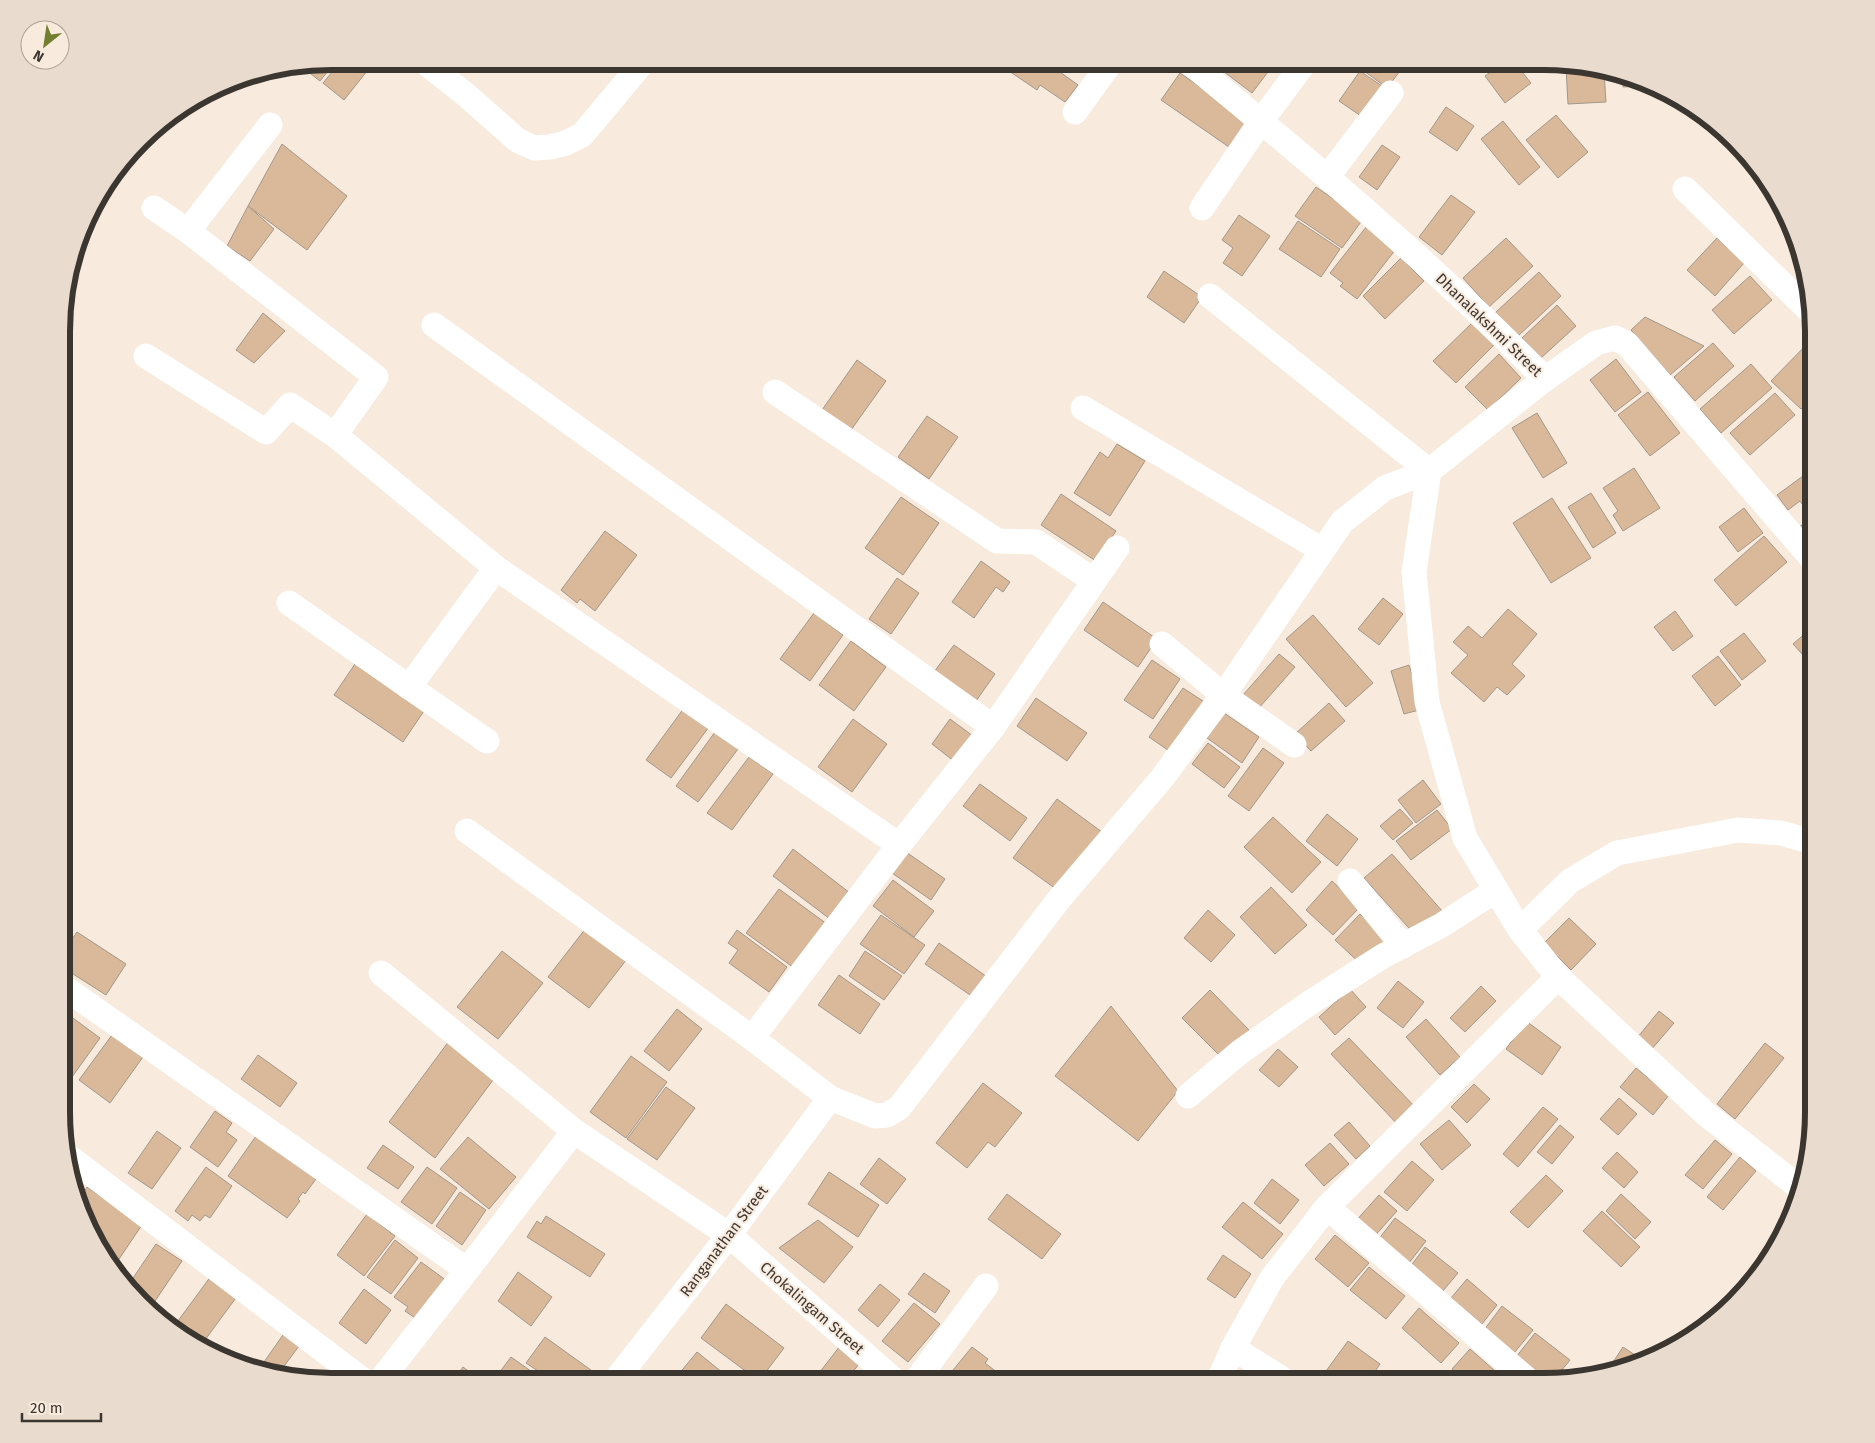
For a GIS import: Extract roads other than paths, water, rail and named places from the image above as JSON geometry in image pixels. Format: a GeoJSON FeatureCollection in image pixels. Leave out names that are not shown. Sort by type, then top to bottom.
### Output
{"type":"FeatureCollection","features":[{"type":"Feature","properties":{"kind":"street"},"geometry":{"type":"LineString","coordinates":[[434,70],[517,140],[534,148],[558,146],[582,135],[636,70]]}},
{"type":"Feature","properties":{"kind":"street"},"geometry":{"type":"LineString","coordinates":[[1075,112],[1105,70]]}},
{"type":"Feature","properties":{"kind":"street","name":"Dhanalakshmi Street"},"geometry":{"type":"LineString","coordinates":[[1198,70],[1328,176],[1489,321],[1545,380],[1596,344],[1615,338],[1627,344],[1805,551]]}},
{"type":"Feature","properties":{"kind":"street"},"geometry":{"type":"LineString","coordinates":[[1202,208],[1261,121],[1299,70]]}},
{"type":"Feature","properties":{"kind":"street"},"geometry":{"type":"LineString","coordinates":[[1328,176],[1391,93]]}},
{"type":"Feature","properties":{"kind":"street"},"geometry":{"type":"LineString","coordinates":[[188,231],[270,125]]}},
{"type":"Feature","properties":{"kind":"street"},"geometry":{"type":"LineString","coordinates":[[1685,189],[1803,305]]}},
{"type":"Feature","properties":{"kind":"street"},"geometry":{"type":"LineString","coordinates":[[154,208],[188,231],[376,377],[335,435]]}},
{"type":"Feature","properties":{"kind":"street"},"geometry":{"type":"LineString","coordinates":[[1210,296],[1429,471]]}},
{"type":"Feature","properties":{"kind":"street"},"geometry":{"type":"LineString","coordinates":[[434,325],[993,727]]}},
{"type":"Feature","properties":{"kind":"street"},"geometry":{"type":"LineString","coordinates":[[146,356],[266,432],[290,405],[335,435],[496,568],[900,844]]}},
{"type":"Feature","properties":{"kind":"street"},"geometry":{"type":"LineString","coordinates":[[467,831],[752,1038],[830,1098],[876,1116],[887,1115],[899,1108],[1060,898],[1163,777],[1223,696],[1342,522],[1385,488],[1429,471],[1545,380]]}},
{"type":"Feature","properties":{"kind":"street"},"geometry":{"type":"LineString","coordinates":[[775,392],[997,541],[1036,542],[1093,580]]}},
{"type":"Feature","properties":{"kind":"street"},"geometry":{"type":"LineString","coordinates":[[1083,408],[1322,550]]}},
{"type":"Feature","properties":{"kind":"street"},"geometry":{"type":"LineString","coordinates":[[1429,471],[1414,572],[1427,702],[1465,838],[1520,930],[1558,977],[1707,1115],[1795,1184]]}},
{"type":"Feature","properties":{"kind":"street"},"geometry":{"type":"LineString","coordinates":[[752,1038],[900,844],[993,727],[1093,580],[1117,548]]}},
{"type":"Feature","properties":{"kind":"street"},"geometry":{"type":"LineString","coordinates":[[408,687],[496,568]]}},
{"type":"Feature","properties":{"kind":"street"},"geometry":{"type":"LineString","coordinates":[[289,603],[487,741]]}},
{"type":"Feature","properties":{"kind":"street"},"geometry":{"type":"LineString","coordinates":[[1162,644],[1223,696],[1294,745]]}},
{"type":"Feature","properties":{"kind":"street"},"geometry":{"type":"LineString","coordinates":[[1520,930],[1570,881],[1617,854],[1738,830],[1781,833],[1805,840]]}},
{"type":"Feature","properties":{"kind":"street"},"geometry":{"type":"LineString","coordinates":[[1350,881],[1403,946]]}},
{"type":"Feature","properties":{"kind":"street"},"geometry":{"type":"LineString","coordinates":[[1188,1096],[1240,1052],[1311,1002],[1403,946],[1442,925],[1496,890]]}},
{"type":"Feature","properties":{"kind":"street","name":"Chokalingam Street"},"geometry":{"type":"LineString","coordinates":[[381,973],[574,1131],[730,1235],[885,1373]]}},
{"type":"Feature","properties":{"kind":"street"},"geometry":{"type":"LineString","coordinates":[[1222,1373],[1233,1348],[1272,1278],[1327,1207],[1481,1051],[1558,977]]}},
{"type":"Feature","properties":{"kind":"street"},"geometry":{"type":"LineString","coordinates":[[70,992],[467,1270]]}},
{"type":"Feature","properties":{"kind":"street","name":"Ranganathan Street"},"geometry":{"type":"LineString","coordinates":[[620,1373],[730,1235],[830,1098]]}},
{"type":"Feature","properties":{"kind":"street"},"geometry":{"type":"LineString","coordinates":[[386,1373],[574,1131]]}},
{"type":"Feature","properties":{"kind":"street"},"geometry":{"type":"LineString","coordinates":[[75,1161],[353,1373]]}},
{"type":"Feature","properties":{"kind":"street"},"geometry":{"type":"LineString","coordinates":[[1327,1207],[1520,1373]]}},
{"type":"Feature","properties":{"kind":"street"},"geometry":{"type":"LineString","coordinates":[[923,1373],[986,1286]]}},
{"type":"Feature","properties":{"kind":"street"},"geometry":{"type":"LineString","coordinates":[[1233,1348],[1273,1373]]}}]}
